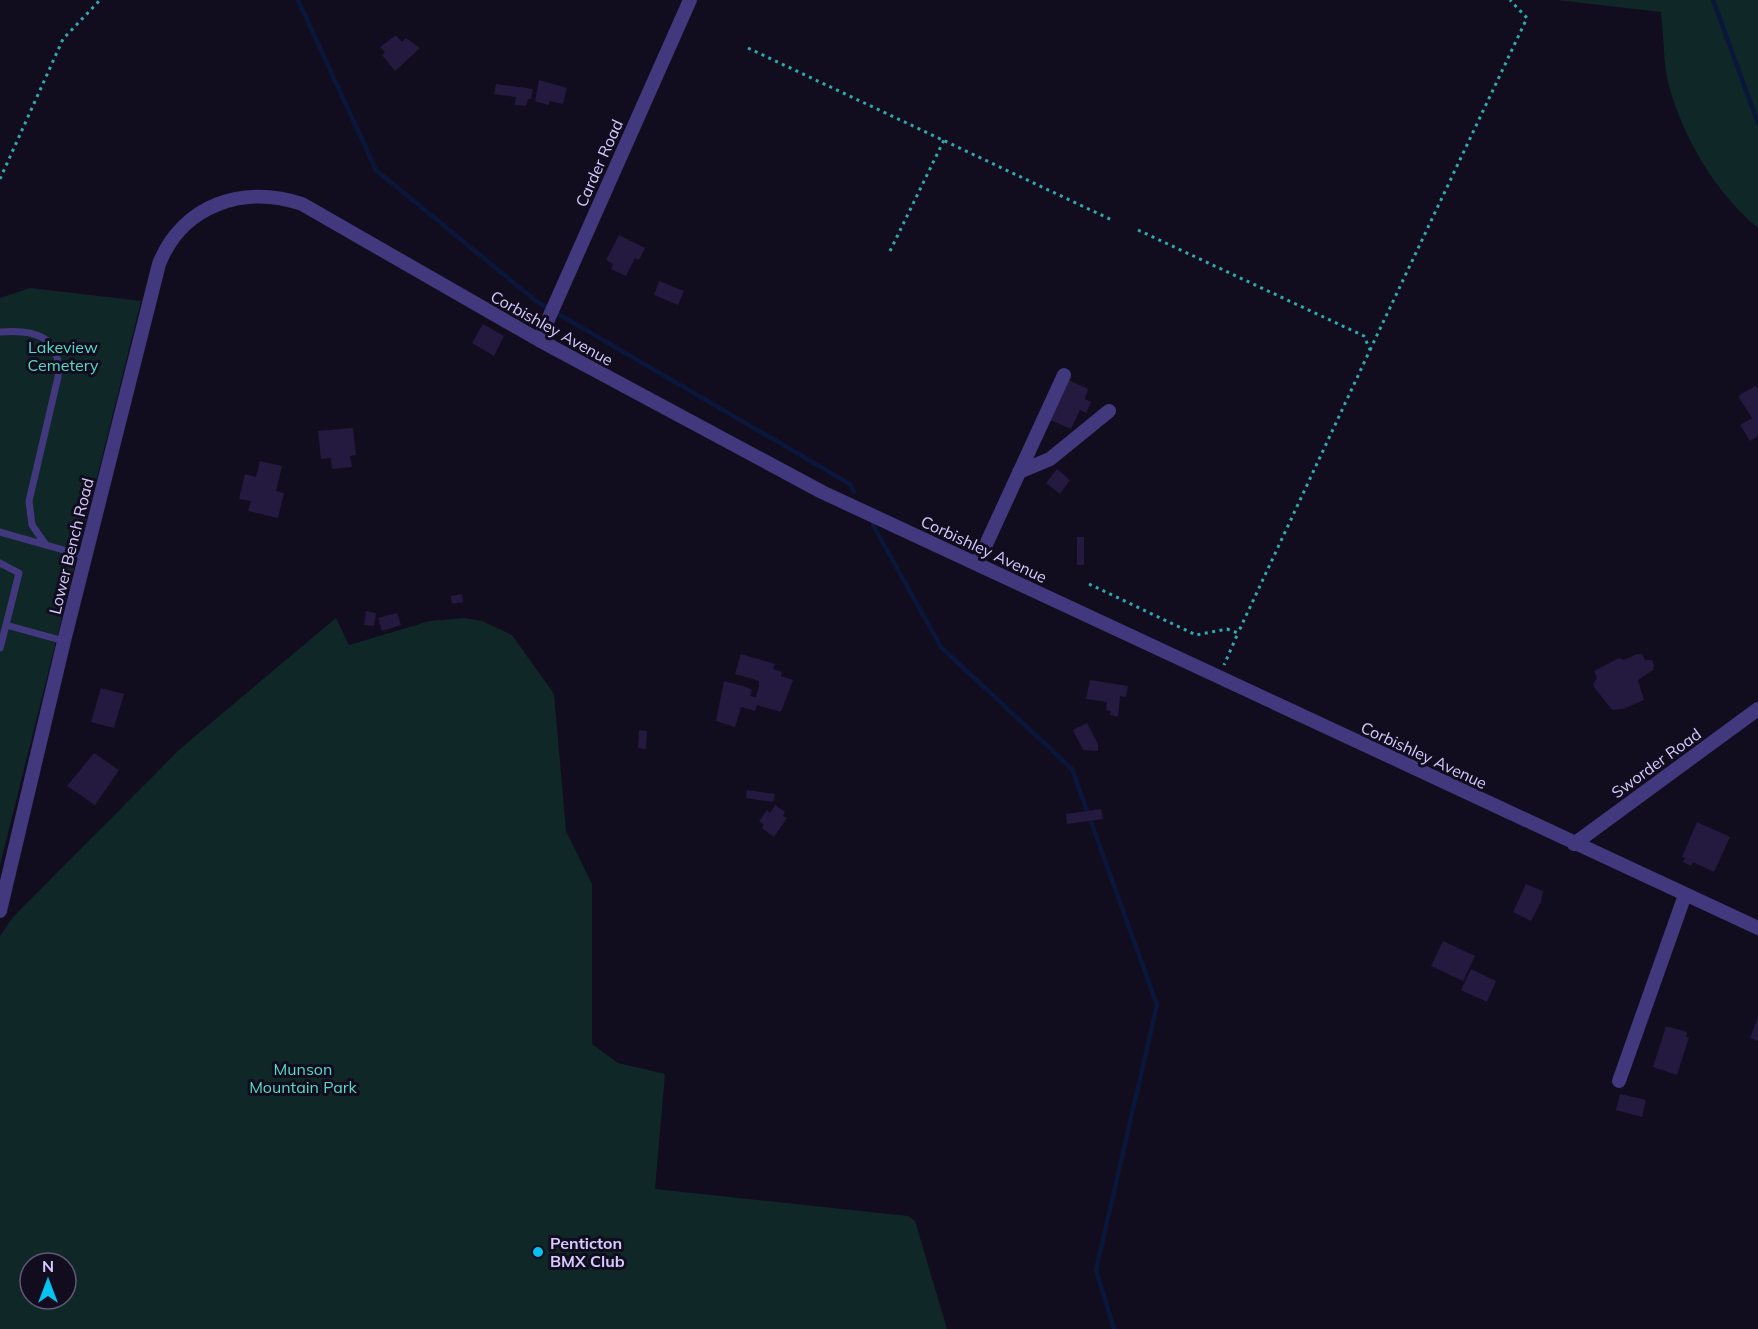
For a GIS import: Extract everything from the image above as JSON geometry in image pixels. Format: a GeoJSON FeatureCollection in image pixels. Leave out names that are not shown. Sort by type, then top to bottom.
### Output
{"type":"FeatureCollection","features":[{"type":"Feature","properties":{"kind":"street","name":"Carder Road"},"geometry":{"type":"LineString","coordinates":[[538,340],[690,0]]}},
{"type":"Feature","properties":{"kind":"street","name":"Corbishley Avenue"},"geometry":{"type":"LineString","coordinates":[[208,208],[234,198],[260,195],[278,196],[302,204],[538,340],[822,492],[1758,928]]}},
{"type":"Feature","properties":{"kind":"street","name":"Lower Bench Road"},"geometry":{"type":"LineString","coordinates":[[0,911],[64,641],[159,264],[173,237],[208,208]]}},
{"type":"Feature","properties":{"kind":"street"},"geometry":{"type":"LineString","coordinates":[[977,564],[1064,375]]}},
{"type":"Feature","properties":{"kind":"street"},"geometry":{"type":"LineString","coordinates":[[1019,472],[1050,459],[1109,411]]}},
{"type":"Feature","properties":{"kind":"street","name":"Sworder Road"},"geometry":{"type":"LineString","coordinates":[[1574,844],[1758,709]]}},
{"type":"Feature","properties":{"kind":"street"},"geometry":{"type":"LineString","coordinates":[[1619,1081],[1686,895]]}},
{"type":"Feature","properties":{"kind":"lane"},"geometry":{"type":"LineString","coordinates":[[0,332],[19,330],[32,332],[50,344],[57,359],[58,377],[29,501],[32,525],[46,545]]}},
{"type":"Feature","properties":{"kind":"lane"},"geometry":{"type":"LineString","coordinates":[[0,532],[85,556]]}},
{"type":"Feature","properties":{"kind":"lane"},"geometry":{"type":"LineString","coordinates":[[0,563],[19,573],[0,648]]}},
{"type":"Feature","properties":{"kind":"lane"},"geometry":{"type":"LineString","coordinates":[[6,626],[64,641]]}},
{"type":"Feature","properties":{"kind":"path"},"geometry":{"type":"LineString","coordinates":[[0,179],[63,39],[100,0]]}},
{"type":"Feature","properties":{"kind":"path"},"geometry":{"type":"LineString","coordinates":[[1219,678],[1370,350],[1527,18],[1510,0]]}},
{"type":"Feature","properties":{"kind":"path"},"geometry":{"type":"LineString","coordinates":[[748,48],[1114,221]]}},
{"type":"Feature","properties":{"kind":"path"},"geometry":{"type":"LineString","coordinates":[[890,251],[944,140]]}},
{"type":"Feature","properties":{"kind":"path"},"geometry":{"type":"LineString","coordinates":[[1138,230],[1364,336],[1370,350]]}},
{"type":"Feature","properties":{"kind":"path"},"geometry":{"type":"LineString","coordinates":[[1089,584],[1196,634],[1227,629],[1238,633]]}},
{"type":"Feature","properties":{"kind":"green space"},"geometry":{"type":"Polygon","coordinates":[[[1557,0],[1758,0],[1758,228],[1742,214],[1715,181],[1692,145],[1683,125],[1667,77],[1661,12],[1557,0]]]}},
{"type":"Feature","properties":{"kind":"green space","name":"Lakeview Cemetery"},"geometry":{"type":"Polygon","coordinates":[[[30,288],[141,301],[0,865],[0,298],[30,288]]]}},
{"type":"Feature","properties":{"kind":"green space","name":"Munson Mountain Park"},"geometry":{"type":"Polygon","coordinates":[[[336,618],[349,645],[430,621],[464,618],[482,621],[512,635],[554,694],[566,831],[592,884],[592,1044],[618,1063],[665,1074],[655,1189],[908,1216],[915,1221],[947,1329],[0,1329],[0,936],[13,917],[180,749],[336,618]]]}},
{"type":"Feature","properties":{"kind":"building"},"geometry":{"type":"Polygon","coordinates":[[[396,35],[402,42],[406,38],[420,48],[395,71],[382,55],[385,52],[380,47],[396,35]]]}},
{"type":"Feature","properties":{"kind":"building"},"geometry":{"type":"Polygon","coordinates":[[[539,80],[567,88],[563,104],[550,101],[548,105],[535,101],[539,80]]]}},
{"type":"Feature","properties":{"kind":"building"},"geometry":{"type":"Polygon","coordinates":[[[496,84],[533,89],[531,99],[528,99],[526,106],[515,105],[516,97],[494,94],[496,84]]]}},
{"type":"Feature","properties":{"kind":"building"},"geometry":{"type":"Polygon","coordinates":[[[619,235],[645,248],[639,260],[635,258],[626,276],[611,269],[613,264],[606,260],[619,235]]]}},
{"type":"Feature","properties":{"kind":"building"},"geometry":{"type":"Polygon","coordinates":[[[659,281],[684,291],[678,305],[654,295],[659,281]]]}},
{"type":"Feature","properties":{"kind":"building"},"geometry":{"type":"Polygon","coordinates":[[[483,324],[504,336],[494,356],[472,343],[483,324]]]}},
{"type":"Feature","properties":{"kind":"building"},"geometry":{"type":"Polygon","coordinates":[[[1069,380],[1088,389],[1085,399],[1091,402],[1086,413],[1080,410],[1071,429],[1050,420],[1069,380]]]}},
{"type":"Feature","properties":{"kind":"building"},"geometry":{"type":"Polygon","coordinates":[[[1755,386],[1758,388],[1758,436],[1750,441],[1740,425],[1752,418],[1738,396],[1755,386]]]}},
{"type":"Feature","properties":{"kind":"building"},"geometry":{"type":"Polygon","coordinates":[[[353,428],[356,455],[350,456],[352,467],[332,469],[331,458],[321,459],[318,431],[353,428]]]}},
{"type":"Feature","properties":{"kind":"building"},"geometry":{"type":"Polygon","coordinates":[[[260,461],[282,466],[276,491],[284,493],[278,518],[248,511],[251,501],[239,499],[245,474],[256,477],[260,461]]]}},
{"type":"Feature","properties":{"kind":"building"},"geometry":{"type":"Polygon","coordinates":[[[1057,469],[1070,480],[1060,494],[1046,483],[1057,469]]]}},
{"type":"Feature","properties":{"kind":"building"},"geometry":{"type":"Polygon","coordinates":[[[1077,537],[1084,537],[1084,565],[1077,565],[1077,537]]]}},
{"type":"Feature","properties":{"kind":"building"},"geometry":{"type":"Polygon","coordinates":[[[462,594],[463,602],[452,604],[451,596],[462,594]]]}},
{"type":"Feature","properties":{"kind":"building"},"geometry":{"type":"Polygon","coordinates":[[[366,611],[376,613],[374,626],[364,625],[366,611]]]}},
{"type":"Feature","properties":{"kind":"building"},"geometry":{"type":"Polygon","coordinates":[[[397,613],[401,625],[382,631],[378,618],[397,613]]]}},
{"type":"Feature","properties":{"kind":"building"},"geometry":{"type":"Polygon","coordinates":[[[741,654],[775,664],[773,669],[782,672],[781,676],[793,680],[781,712],[757,705],[755,711],[741,707],[735,727],[716,721],[724,681],[752,690],[750,696],[756,697],[759,686],[759,681],[735,674],[741,654]]]}},
{"type":"Feature","properties":{"kind":"building"},"geometry":{"type":"Polygon","coordinates":[[[1642,654],[1645,660],[1652,660],[1654,665],[1653,670],[1638,680],[1644,700],[1623,709],[1612,710],[1594,687],[1593,684],[1597,678],[1594,671],[1619,658],[1624,660],[1642,654]]]}},
{"type":"Feature","properties":{"kind":"building"},"geometry":{"type":"Polygon","coordinates":[[[1090,680],[1128,686],[1126,697],[1120,696],[1118,717],[1110,715],[1111,711],[1106,710],[1107,702],[1086,699],[1090,680]]]}},
{"type":"Feature","properties":{"kind":"building"},"geometry":{"type":"Polygon","coordinates":[[[101,688],[124,694],[114,728],[91,722],[101,688]]]}},
{"type":"Feature","properties":{"kind":"building"},"geometry":{"type":"Polygon","coordinates":[[[1087,723],[1098,744],[1098,751],[1083,750],[1073,730],[1087,723]]]}},
{"type":"Feature","properties":{"kind":"building"},"geometry":{"type":"Polygon","coordinates":[[[639,730],[647,731],[646,749],[638,748],[639,730]]]}},
{"type":"Feature","properties":{"kind":"building"},"geometry":{"type":"Polygon","coordinates":[[[94,753],[119,770],[95,805],[67,786],[94,753]]]}},
{"type":"Feature","properties":{"kind":"building"},"geometry":{"type":"Polygon","coordinates":[[[747,790],[775,794],[773,802],[746,798],[747,790]]]}},
{"type":"Feature","properties":{"kind":"building"},"geometry":{"type":"Polygon","coordinates":[[[775,805],[785,812],[783,816],[787,818],[774,837],[762,828],[764,825],[759,821],[767,810],[770,813],[775,805]]]}},
{"type":"Feature","properties":{"kind":"building"},"geometry":{"type":"Polygon","coordinates":[[[1101,809],[1103,819],[1067,824],[1066,814],[1101,809]]]}},
{"type":"Feature","properties":{"kind":"building"},"geometry":{"type":"Polygon","coordinates":[[[1697,822],[1730,837],[1714,872],[1693,862],[1691,866],[1683,862],[1685,858],[1682,857],[1697,822]]]}},
{"type":"Feature","properties":{"kind":"building"},"geometry":{"type":"Polygon","coordinates":[[[1526,884],[1543,891],[1541,902],[1531,921],[1513,912],[1526,884]]]}},
{"type":"Feature","properties":{"kind":"building"},"geometry":{"type":"Polygon","coordinates":[[[1443,941],[1475,956],[1463,981],[1431,966],[1443,941]]]}},
{"type":"Feature","properties":{"kind":"building"},"geometry":{"type":"Polygon","coordinates":[[[1471,969],[1496,981],[1487,1002],[1461,990],[1471,969]]]}},
{"type":"Feature","properties":{"kind":"building"},"geometry":{"type":"Polygon","coordinates":[[[1758,1017],[1758,1041],[1750,1038],[1758,1017]]]}},
{"type":"Feature","properties":{"kind":"building"},"geometry":{"type":"Polygon","coordinates":[[[1666,1026],[1687,1032],[1686,1037],[1689,1037],[1677,1075],[1653,1067],[1666,1026]]]}},
{"type":"Feature","properties":{"kind":"building"},"geometry":{"type":"Polygon","coordinates":[[[1620,1094],[1646,1100],[1642,1117],[1616,1110],[1620,1094]]]}},
{"type":"Feature","properties":{"kind":"waterway"},"geometry":{"type":"LineString","coordinates":[[298,0],[376,170],[536,301],[850,484],[854,492]]}},
{"type":"Feature","properties":{"kind":"waterway"},"geometry":{"type":"LineString","coordinates":[[1713,0],[1758,123]]}},
{"type":"Feature","properties":{"kind":"waterway"},"geometry":{"type":"LineString","coordinates":[[873,525],[941,647],[1072,769],[1157,1005],[1096,1270],[1114,1329]]}},
{"type":"Feature","properties":{"kind":"place","name":"Penticton BMX Club"},"geometry":{"type":"Point","coordinates":[538,1252]}}]}
